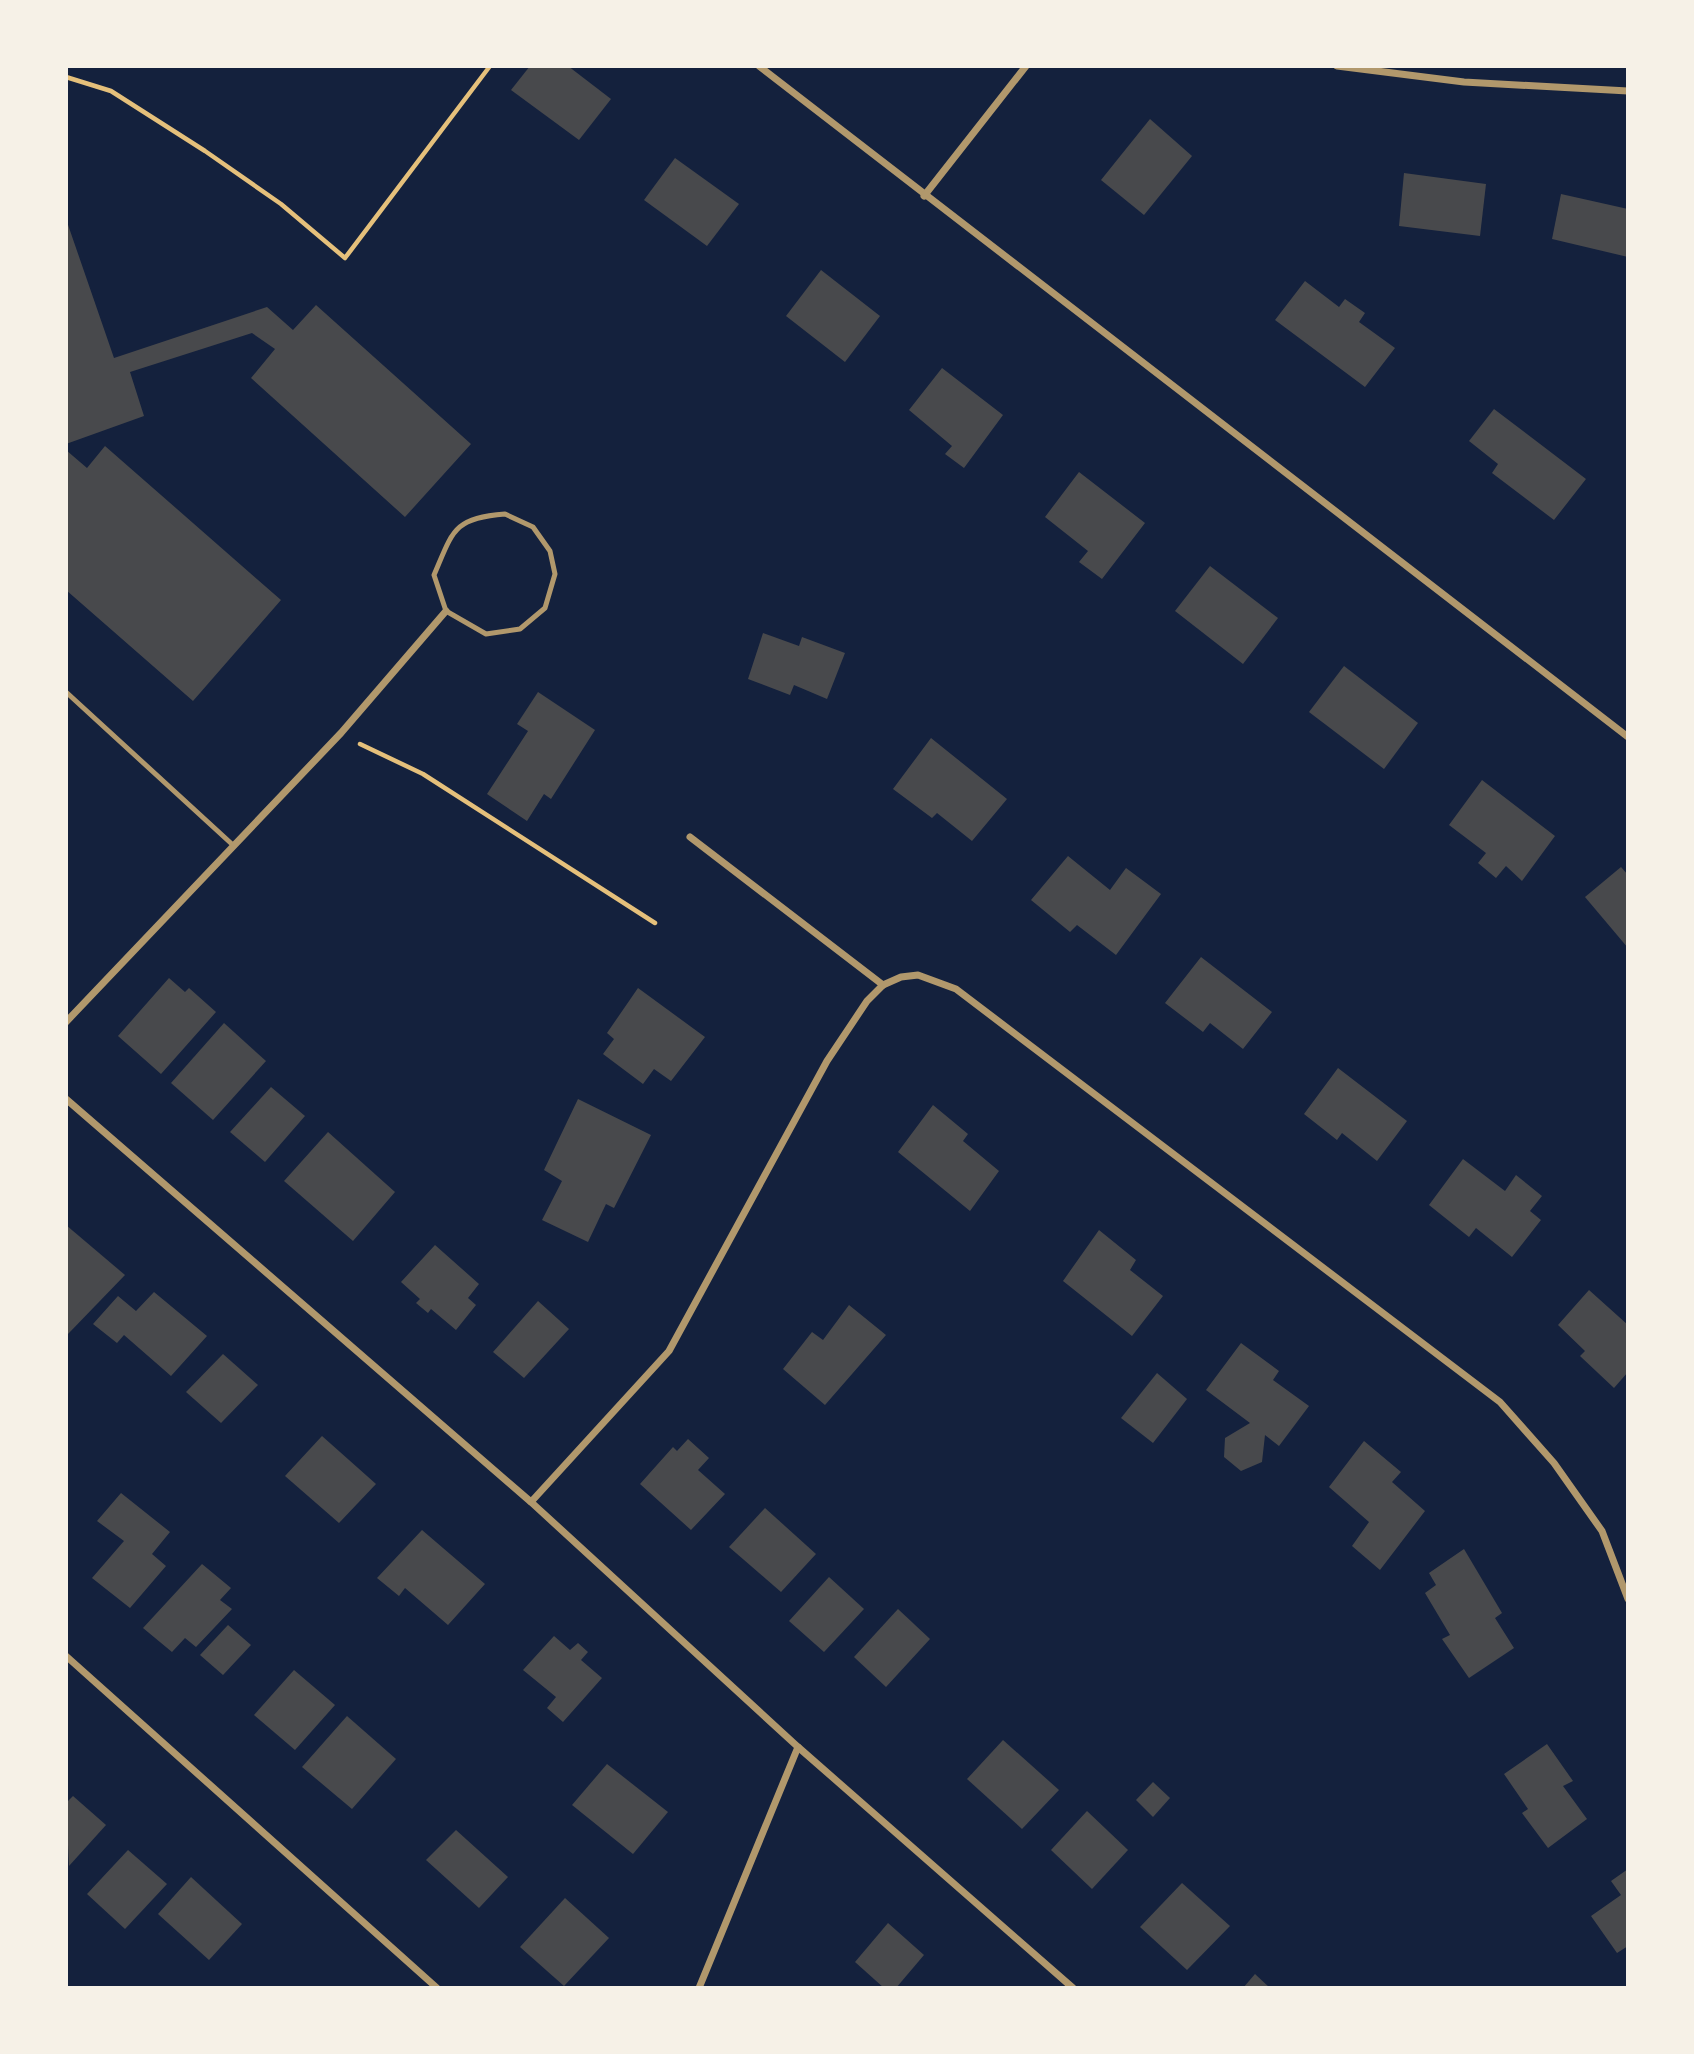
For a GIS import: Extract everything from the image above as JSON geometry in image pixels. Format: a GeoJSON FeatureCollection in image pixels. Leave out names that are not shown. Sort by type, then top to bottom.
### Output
{"type":"FeatureCollection","features":[{"type":"Feature","properties":{"kind":"street"},"geometry":{"type":"LineString","coordinates":[[759,66],[1628,737]]}},
{"type":"Feature","properties":{"kind":"street"},"geometry":{"type":"LineString","coordinates":[[924,196],[1026,66]]}},
{"type":"Feature","properties":{"kind":"street"},"geometry":{"type":"LineString","coordinates":[[1337,66],[1464,82],[1628,91]]}},
{"type":"Feature","properties":{"kind":"street"},"geometry":{"type":"LineString","coordinates":[[66,1021],[341,733],[446,611]]}},
{"type":"Feature","properties":{"kind":"street"},"geometry":{"type":"LineString","coordinates":[[690,837],[883,985]]}},
{"type":"Feature","properties":{"kind":"street"},"geometry":{"type":"LineString","coordinates":[[531,1503],[669,1351],[827,1061],[867,1001],[883,985],[901,977],[918,975],[956,989],[1500,1402],[1554,1463],[1602,1531],[1628,1599]]}},
{"type":"Feature","properties":{"kind":"street"},"geometry":{"type":"LineString","coordinates":[[66,1099],[531,1503],[798,1746],[1073,1987]]}},
{"type":"Feature","properties":{"kind":"street"},"geometry":{"type":"LineString","coordinates":[[66,1656],[437,1987]]}},
{"type":"Feature","properties":{"kind":"street"},"geometry":{"type":"LineString","coordinates":[[699,1987],[798,1746]]}},
{"type":"Feature","properties":{"kind":"lane"},"geometry":{"type":"LineString","coordinates":[[505,514],[533,527],[550,551],[555,574],[545,608],[520,629],[486,634],[446,611],[434,575],[454,529],[479,516],[505,514]]}},
{"type":"Feature","properties":{"kind":"lane"},"geometry":{"type":"LineString","coordinates":[[66,692],[234,846]]}},
{"type":"Feature","properties":{"kind":"path"},"geometry":{"type":"LineString","coordinates":[[66,77],[111,91],[205,151],[281,204],[345,258],[491,66]]}},
{"type":"Feature","properties":{"kind":"path"},"geometry":{"type":"LineString","coordinates":[[341,733],[374,753],[423,774],[655,923]]}},
{"type":"Feature","properties":{"kind":"building"},"geometry":{"type":"Polygon","coordinates":[[[530,66],[568,66],[611,99],[579,140],[511,90],[530,66]]]}},
{"type":"Feature","properties":{"kind":"building"},"geometry":{"type":"Polygon","coordinates":[[[1150,119],[1192,156],[1144,215],[1101,180],[1150,119]]]}},
{"type":"Feature","properties":{"kind":"building"},"geometry":{"type":"Polygon","coordinates":[[[675,158],[739,204],[707,246],[644,200],[675,158]]]}},
{"type":"Feature","properties":{"kind":"building"},"geometry":{"type":"Polygon","coordinates":[[[1404,173],[1486,184],[1480,236],[1399,226],[1404,173]]]}},
{"type":"Feature","properties":{"kind":"building"},"geometry":{"type":"Polygon","coordinates":[[[1561,194],[1628,209],[1628,257],[1552,239],[1561,194]]]}},
{"type":"Feature","properties":{"kind":"building"},"geometry":{"type":"Polygon","coordinates":[[[66,219],[114,358],[267,307],[293,330],[316,305],[471,444],[405,517],[251,378],[275,349],[252,333],[130,372],[144,416],[66,444],[66,219]]]}},
{"type":"Feature","properties":{"kind":"building"},"geometry":{"type":"Polygon","coordinates":[[[821,270],[880,316],[845,362],[786,316],[821,270]]]}},
{"type":"Feature","properties":{"kind":"building"},"geometry":{"type":"Polygon","coordinates":[[[1305,281],[1339,307],[1345,299],[1365,313],[1359,322],[1395,348],[1365,387],[1275,320],[1305,281]]]}},
{"type":"Feature","properties":{"kind":"building"},"geometry":{"type":"Polygon","coordinates":[[[942,368],[1003,415],[964,468],[945,454],[952,446],[909,410],[942,368]]]}},
{"type":"Feature","properties":{"kind":"building"},"geometry":{"type":"Polygon","coordinates":[[[1494,409],[1586,479],[1554,520],[1492,473],[1498,464],[1469,441],[1494,409]]]}},
{"type":"Feature","properties":{"kind":"building"},"geometry":{"type":"Polygon","coordinates":[[[105,446],[281,600],[193,701],[66,590],[66,450],[87,468],[105,446]]]}},
{"type":"Feature","properties":{"kind":"building"},"geometry":{"type":"Polygon","coordinates":[[[1079,472],[1145,523],[1102,579],[1079,562],[1088,551],[1045,517],[1079,472]]]}},
{"type":"Feature","properties":{"kind":"building"},"geometry":{"type":"Polygon","coordinates":[[[1210,566],[1278,618],[1243,664],[1175,611],[1210,566]]]}},
{"type":"Feature","properties":{"kind":"building"},"geometry":{"type":"Polygon","coordinates":[[[763,633],[799,646],[802,637],[845,653],[827,699],[794,685],[790,695],[748,679],[763,633]]]}},
{"type":"Feature","properties":{"kind":"building"},"geometry":{"type":"Polygon","coordinates":[[[1344,666],[1418,723],[1384,769],[1309,712],[1344,666]]]}},
{"type":"Feature","properties":{"kind":"building"},"geometry":{"type":"Polygon","coordinates":[[[538,692],[595,730],[551,799],[544,794],[527,821],[487,794],[528,731],[517,724],[538,692]]]}},
{"type":"Feature","properties":{"kind":"building"},"geometry":{"type":"Polygon","coordinates":[[[931,738],[1007,799],[972,841],[937,813],[932,818],[893,789],[931,738]]]}},
{"type":"Feature","properties":{"kind":"building"},"geometry":{"type":"Polygon","coordinates":[[[1482,780],[1555,836],[1522,881],[1506,866],[1496,878],[1478,863],[1486,853],[1449,825],[1482,780]]]}},
{"type":"Feature","properties":{"kind":"building"},"geometry":{"type":"Polygon","coordinates":[[[1068,856],[1110,890],[1126,868],[1161,894],[1116,955],[1077,925],[1070,932],[1031,900],[1068,856]]]}},
{"type":"Feature","properties":{"kind":"building"},"geometry":{"type":"Polygon","coordinates":[[[1621,867],[1628,875],[1628,948],[1585,897],[1621,867]]]}},
{"type":"Feature","properties":{"kind":"building"},"geometry":{"type":"Polygon","coordinates":[[[1201,957],[1272,1012],[1243,1049],[1210,1023],[1203,1032],[1165,1003],[1201,957]]]}},
{"type":"Feature","properties":{"kind":"building"},"geometry":{"type":"Polygon","coordinates":[[[169,978],[185,992],[189,988],[216,1012],[161,1074],[118,1036],[169,978]]]}},
{"type":"Feature","properties":{"kind":"building"},"geometry":{"type":"Polygon","coordinates":[[[638,988],[705,1037],[671,1081],[654,1069],[643,1084],[603,1054],[614,1039],[607,1033],[638,988]]]}},
{"type":"Feature","properties":{"kind":"building"},"geometry":{"type":"Polygon","coordinates":[[[224,1023],[266,1061],[213,1120],[171,1083],[224,1023]]]}},
{"type":"Feature","properties":{"kind":"building"},"geometry":{"type":"Polygon","coordinates":[[[1338,1068],[1407,1121],[1377,1161],[1342,1133],[1337,1140],[1304,1114],[1338,1068]]]}},
{"type":"Feature","properties":{"kind":"building"},"geometry":{"type":"Polygon","coordinates":[[[271,1087],[305,1116],[265,1162],[230,1132],[271,1087]]]}},
{"type":"Feature","properties":{"kind":"building"},"geometry":{"type":"Polygon","coordinates":[[[578,1099],[651,1135],[614,1208],[606,1204],[588,1242],[542,1220],[562,1181],[544,1170],[578,1099]]]}},
{"type":"Feature","properties":{"kind":"building"},"geometry":{"type":"Polygon","coordinates":[[[933,1105],[968,1134],[963,1141],[999,1171],[970,1211],[898,1152],[933,1105]]]}},
{"type":"Feature","properties":{"kind":"building"},"geometry":{"type":"Polygon","coordinates":[[[328,1132],[395,1192],[353,1241],[284,1181],[328,1132]]]}},
{"type":"Feature","properties":{"kind":"building"},"geometry":{"type":"Polygon","coordinates":[[[1463,1159],[1505,1191],[1516,1175],[1542,1196],[1530,1211],[1541,1220],[1512,1257],[1476,1228],[1469,1237],[1429,1205],[1463,1159]]]}},
{"type":"Feature","properties":{"kind":"building"},"geometry":{"type":"Polygon","coordinates":[[[66,1225],[125,1275],[68,1334],[66,1333],[66,1225]]]}},
{"type":"Feature","properties":{"kind":"building"},"geometry":{"type":"Polygon","coordinates":[[[1099,1230],[1136,1260],[1130,1270],[1163,1296],[1132,1336],[1063,1281],[1099,1230]]]}},
{"type":"Feature","properties":{"kind":"building"},"geometry":{"type":"Polygon","coordinates":[[[435,1245],[479,1284],[468,1298],[476,1305],[456,1330],[431,1309],[428,1313],[416,1303],[420,1299],[401,1282],[435,1245]]]}},
{"type":"Feature","properties":{"kind":"building"},"geometry":{"type":"Polygon","coordinates":[[[1589,1290],[1628,1325],[1628,1372],[1614,1388],[1580,1356],[1585,1351],[1558,1325],[1589,1290]]]}},
{"type":"Feature","properties":{"kind":"building"},"geometry":{"type":"Polygon","coordinates":[[[154,1292],[207,1336],[171,1376],[124,1335],[117,1343],[93,1324],[118,1296],[136,1311],[154,1292]]]}},
{"type":"Feature","properties":{"kind":"building"},"geometry":{"type":"Polygon","coordinates":[[[538,1301],[569,1329],[524,1378],[493,1352],[538,1301]]]}},
{"type":"Feature","properties":{"kind":"building"},"geometry":{"type":"Polygon","coordinates":[[[849,1305],[886,1335],[825,1405],[783,1369],[812,1332],[823,1340],[849,1305]]]}},
{"type":"Feature","properties":{"kind":"building"},"geometry":{"type":"Polygon","coordinates":[[[1241,1343],[1279,1371],[1273,1380],[1309,1406],[1279,1446],[1265,1435],[1262,1462],[1241,1471],[1224,1457],[1225,1438],[1250,1423],[1206,1390],[1241,1343]]]}},
{"type":"Feature","properties":{"kind":"building"},"geometry":{"type":"Polygon","coordinates":[[[223,1354],[258,1385],[221,1423],[186,1392],[223,1354]]]}},
{"type":"Feature","properties":{"kind":"building"},"geometry":{"type":"Polygon","coordinates":[[[1157,1373],[1187,1399],[1153,1443],[1121,1418],[1157,1373]]]}},
{"type":"Feature","properties":{"kind":"building"},"geometry":{"type":"Polygon","coordinates":[[[322,1436],[376,1484],[339,1523],[285,1476],[322,1436]]]}},
{"type":"Feature","properties":{"kind":"building"},"geometry":{"type":"Polygon","coordinates":[[[688,1439],[709,1458],[698,1470],[725,1494],[691,1530],[640,1484],[673,1447],[677,1451],[688,1439]]]}},
{"type":"Feature","properties":{"kind":"building"},"geometry":{"type":"Polygon","coordinates":[[[1364,1441],[1401,1472],[1392,1482],[1425,1511],[1380,1570],[1352,1546],[1369,1522],[1329,1487],[1364,1441]]]}},
{"type":"Feature","properties":{"kind":"building"},"geometry":{"type":"Polygon","coordinates":[[[121,1493],[170,1532],[152,1554],[166,1566],[130,1608],[92,1578],[124,1541],[97,1521],[121,1493]]]}},
{"type":"Feature","properties":{"kind":"building"},"geometry":{"type":"Polygon","coordinates":[[[765,1508],[816,1554],[781,1592],[729,1547],[765,1508]]]}},
{"type":"Feature","properties":{"kind":"building"},"geometry":{"type":"Polygon","coordinates":[[[422,1530],[485,1584],[448,1625],[405,1588],[399,1596],[377,1578],[422,1530]]]}},
{"type":"Feature","properties":{"kind":"building"},"geometry":{"type":"Polygon","coordinates":[[[1464,1549],[1502,1613],[1495,1618],[1514,1648],[1469,1678],[1442,1639],[1450,1635],[1425,1593],[1436,1585],[1429,1573],[1464,1549]]]}},
{"type":"Feature","properties":{"kind":"building"},"geometry":{"type":"Polygon","coordinates":[[[202,1564],[231,1588],[220,1600],[232,1609],[196,1647],[185,1638],[172,1652],[143,1628],[202,1564]]]}},
{"type":"Feature","properties":{"kind":"building"},"geometry":{"type":"Polygon","coordinates":[[[829,1577],[864,1609],[824,1652],[789,1621],[829,1577]]]}},
{"type":"Feature","properties":{"kind":"building"},"geometry":{"type":"Polygon","coordinates":[[[898,1609],[930,1639],[886,1687],[854,1657],[898,1609]]]}},
{"type":"Feature","properties":{"kind":"building"},"geometry":{"type":"Polygon","coordinates":[[[228,1625],[251,1645],[223,1675],[200,1655],[228,1625]]]}},
{"type":"Feature","properties":{"kind":"building"},"geometry":{"type":"Polygon","coordinates":[[[554,1636],[570,1650],[578,1643],[588,1652],[581,1660],[602,1678],[563,1722],[547,1708],[556,1697],[523,1670],[554,1636]]]}},
{"type":"Feature","properties":{"kind":"building"},"geometry":{"type":"Polygon","coordinates":[[[294,1670],[335,1705],[295,1750],[254,1715],[294,1670]]]}},
{"type":"Feature","properties":{"kind":"building"},"geometry":{"type":"Polygon","coordinates":[[[347,1716],[396,1759],[352,1809],[302,1767],[347,1716]]]}},
{"type":"Feature","properties":{"kind":"building"},"geometry":{"type":"Polygon","coordinates":[[[1003,1740],[1059,1790],[1022,1829],[967,1779],[1003,1740]]]}},
{"type":"Feature","properties":{"kind":"building"},"geometry":{"type":"Polygon","coordinates":[[[1547,1744],[1573,1781],[1563,1786],[1587,1819],[1548,1848],[1522,1813],[1528,1809],[1504,1774],[1547,1744]]]}},
{"type":"Feature","properties":{"kind":"building"},"geometry":{"type":"Polygon","coordinates":[[[607,1764],[668,1812],[633,1854],[572,1805],[607,1764]]]}},
{"type":"Feature","properties":{"kind":"building"},"geometry":{"type":"Polygon","coordinates":[[[1153,1782],[1170,1798],[1153,1817],[1136,1800],[1153,1782]]]}},
{"type":"Feature","properties":{"kind":"building"},"geometry":{"type":"Polygon","coordinates":[[[73,1796],[106,1825],[69,1866],[66,1803],[73,1796]]]}},
{"type":"Feature","properties":{"kind":"building"},"geometry":{"type":"Polygon","coordinates":[[[1087,1811],[1128,1850],[1092,1889],[1051,1850],[1087,1811]]]}},
{"type":"Feature","properties":{"kind":"building"},"geometry":{"type":"Polygon","coordinates":[[[456,1830],[508,1877],[479,1908],[426,1860],[456,1830]]]}},
{"type":"Feature","properties":{"kind":"building"},"geometry":{"type":"Polygon","coordinates":[[[128,1850],[167,1884],[125,1929],[87,1894],[128,1850]]]}},
{"type":"Feature","properties":{"kind":"building"},"geometry":{"type":"Polygon","coordinates":[[[1628,1869],[1628,1946],[1617,1953],[1591,1916],[1621,1895],[1611,1881],[1628,1869]]]}},
{"type":"Feature","properties":{"kind":"building"},"geometry":{"type":"Polygon","coordinates":[[[191,1877],[242,1924],[209,1960],[158,1914],[191,1877]]]}},
{"type":"Feature","properties":{"kind":"building"},"geometry":{"type":"Polygon","coordinates":[[[1182,1883],[1230,1926],[1187,1970],[1140,1927],[1182,1883]]]}},
{"type":"Feature","properties":{"kind":"building"},"geometry":{"type":"Polygon","coordinates":[[[565,1898],[609,1938],[564,1986],[520,1947],[565,1898]]]}},
{"type":"Feature","properties":{"kind":"building"},"geometry":{"type":"Polygon","coordinates":[[[888,1923],[924,1955],[896,1988],[884,1988],[855,1962],[888,1923]]]}},
{"type":"Feature","properties":{"kind":"building"},"geometry":{"type":"Polygon","coordinates":[[[1255,1974],[1270,1988],[1243,1988],[1255,1974]]]}}]}
